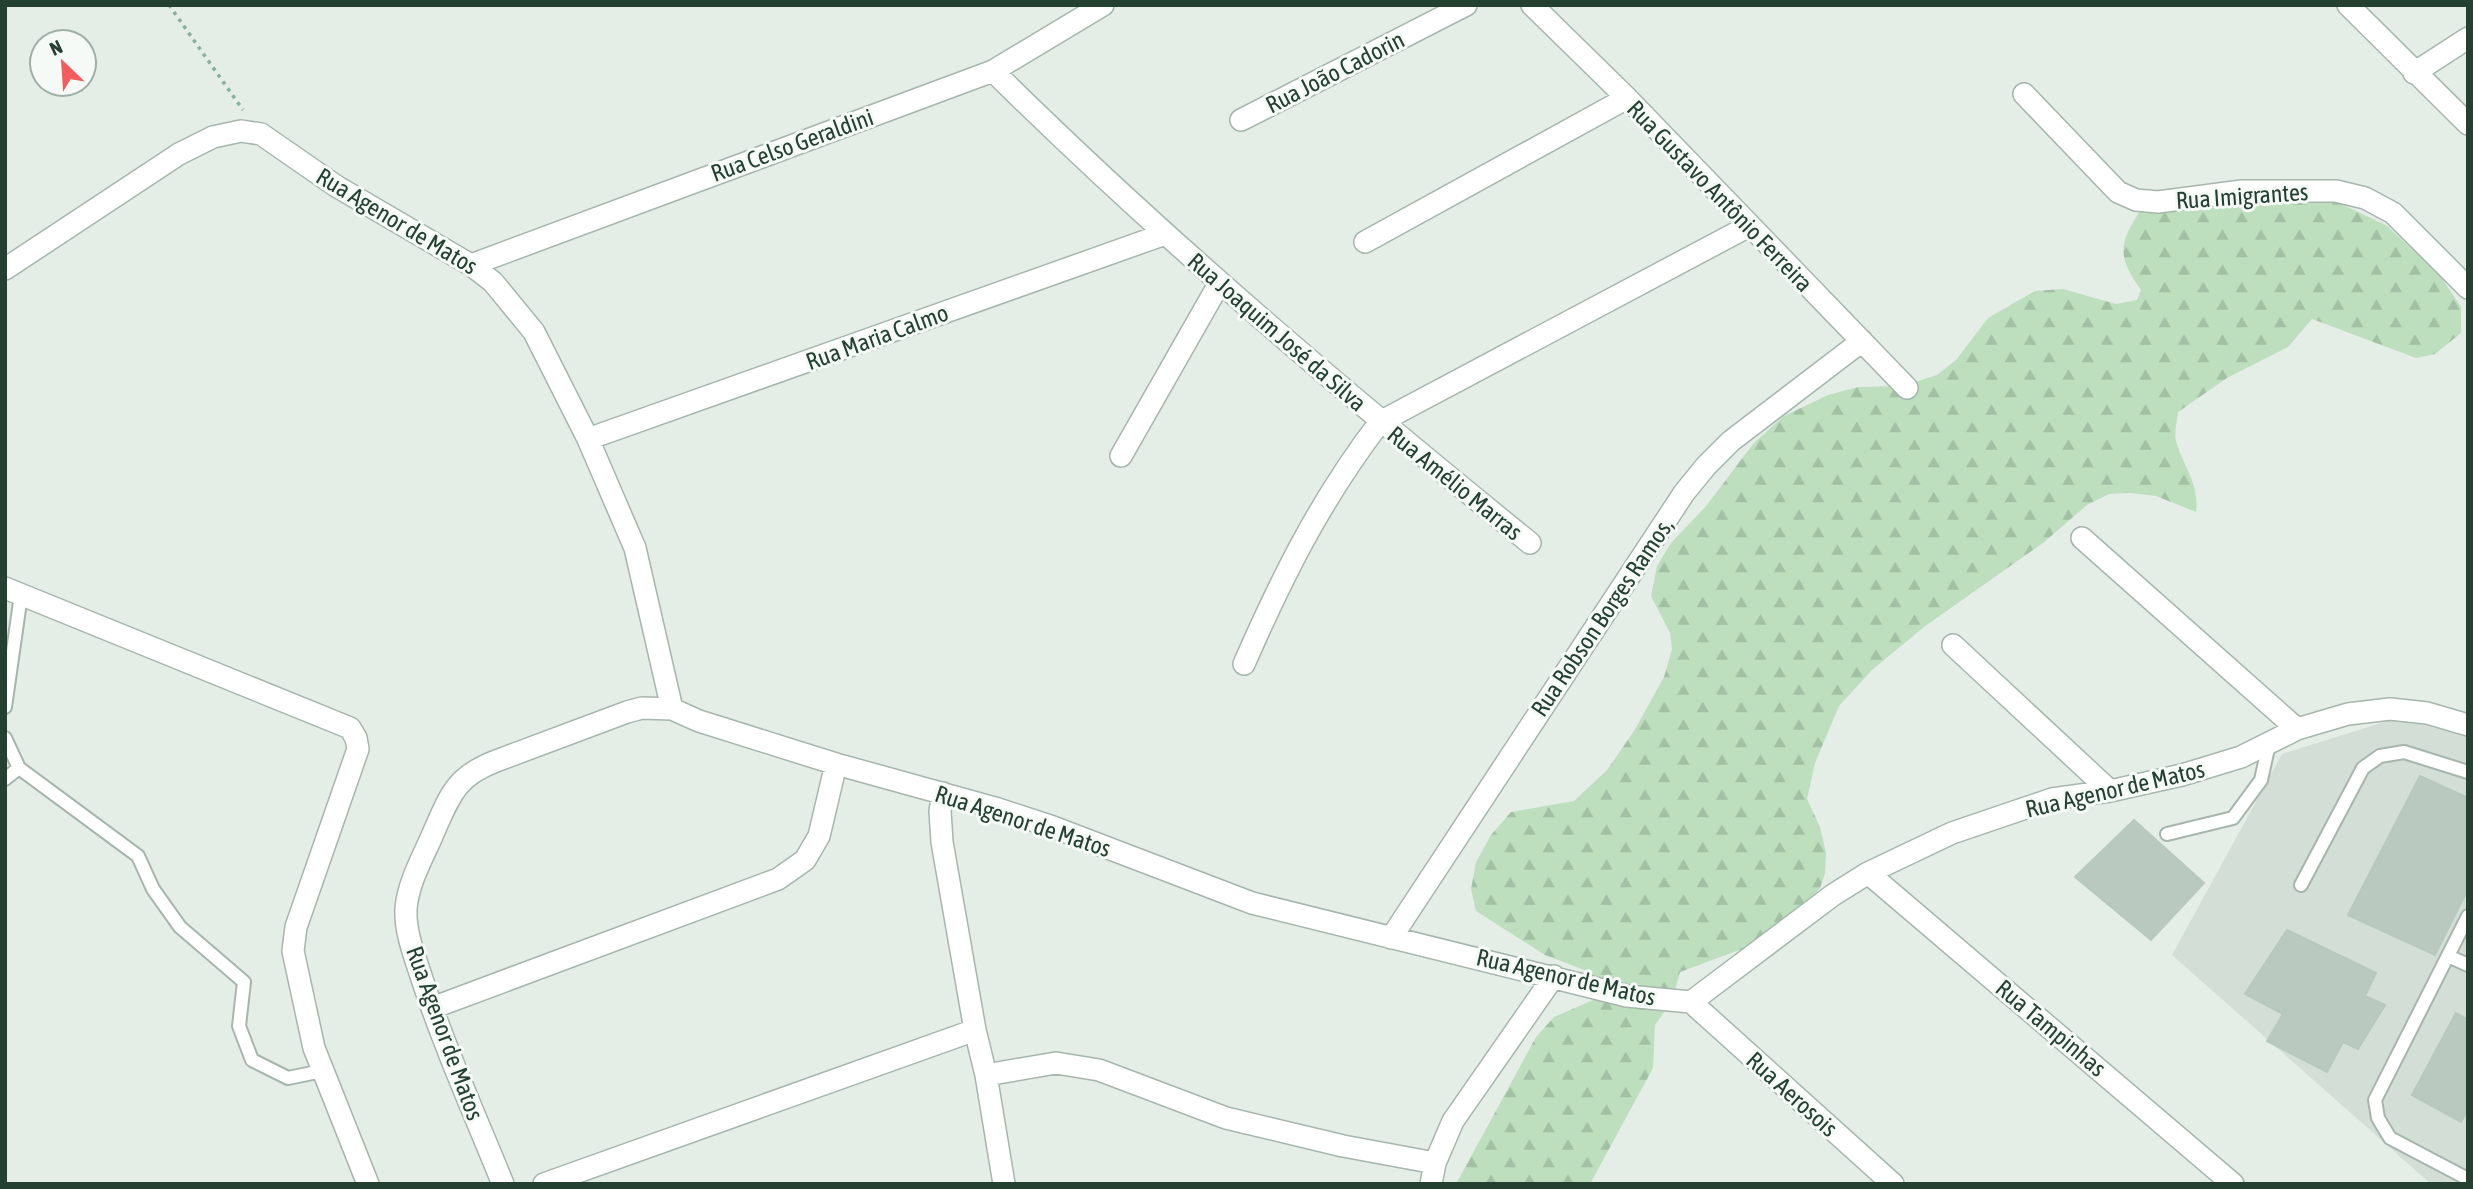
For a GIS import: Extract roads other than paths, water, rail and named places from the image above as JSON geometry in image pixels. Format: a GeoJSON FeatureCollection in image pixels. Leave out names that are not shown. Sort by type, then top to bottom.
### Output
{"type":"FeatureCollection","features":[{"type":"Feature","properties":{"kind":"street","name":"Rua Celso Geraldini"},"geometry":{"type":"LineString","coordinates":[[471,265],[993,71],[1103,5]]}},
{"type":"Feature","properties":{"kind":"street","name":"Rua João Cadorin"},"geometry":{"type":"LineString","coordinates":[[1241,120],[1466,5]]}},
{"type":"Feature","properties":{"kind":"street","name":"Rua Gustavo Antônio Ferreira"},"geometry":{"type":"LineString","coordinates":[[1532,5],[1627,99],[1907,388]]}},
{"type":"Feature","properties":{"kind":"street"},"geometry":{"type":"LineString","coordinates":[[2348,5],[2468,124]]}},
{"type":"Feature","properties":{"kind":"street"},"geometry":{"type":"LineString","coordinates":[[2414,73],[2468,38]]}},
{"type":"Feature","properties":{"kind":"street","name":"Rua Joaquim José da Silva"},"geometry":{"type":"LineString","coordinates":[[993,71],[1220,284],[1380,422],[1749,226]]}},
{"type":"Feature","properties":{"kind":"street","name":"Rua Imigrantes"},"geometry":{"type":"LineString","coordinates":[[2024,94],[2118,192],[2136,200],[2158,202],[2242,191],[2336,191],[2365,198],[2393,213],[2468,288]]}},
{"type":"Feature","properties":{"kind":"street"},"geometry":{"type":"LineString","coordinates":[[1365,242],[1627,99]]}},
{"type":"Feature","properties":{"kind":"street","name":"Rua Agenor de Matos"},"geometry":{"type":"LineString","coordinates":[[5,269],[179,154],[226,132],[241,131],[261,135],[336,187],[471,265],[493,282],[534,332],[589,439],[635,548],[672,709]]}},
{"type":"Feature","properties":{"kind":"street","name":"Rua Maria Calmo"},"geometry":{"type":"LineString","coordinates":[[589,439],[1165,234]]}},
{"type":"Feature","properties":{"kind":"street"},"geometry":{"type":"LineString","coordinates":[[1121,456],[1220,284]]}},
{"type":"Feature","properties":{"kind":"street","name":"Rua Robson Borges Ramos,"},"geometry":{"type":"LineString","coordinates":[[1391,938],[1691,484],[1731,441],[1862,341]]}},
{"type":"Feature","properties":{"kind":"street"},"geometry":{"type":"LineString","coordinates":[[1244,664],[1279,584],[1314,518],[1353,457],[1380,422]]}},
{"type":"Feature","properties":{"kind":"street","name":"Rua Amélio Marras"},"geometry":{"type":"LineString","coordinates":[[1380,422],[1530,544]]}},
{"type":"Feature","properties":{"kind":"street"},"geometry":{"type":"LineString","coordinates":[[2082,538],[2297,729]]}},
{"type":"Feature","properties":{"kind":"street"},"geometry":{"type":"LineString","coordinates":[[13,591],[350,728],[356,738],[358,750],[296,927],[293,951],[314,1048],[368,1184]]}},
{"type":"Feature","properties":{"kind":"street"},"geometry":{"type":"LineString","coordinates":[[1953,645],[2110,791]]}},
{"type":"Feature","properties":{"kind":"street","name":"Rua Agenor de Matos"},"geometry":{"type":"LineString","coordinates":[[503,1184],[432,1008],[406,929],[406,906],[412,883],[452,791],[463,778],[480,767],[642,708],[672,709],[699,721],[836,764],[1053,827],[1252,903],[1627,996],[1691,1002],[1833,895],[1868,873],[1951,833],[2052,799],[2110,791],[2194,772],[2241,757],[2297,729],[2348,714],[2390,709],[2427,713],[2468,725]]}},
{"type":"Feature","properties":{"kind":"street"},"geometry":{"type":"LineString","coordinates":[[432,1008],[778,879],[805,860],[819,836],[836,764]]}},
{"type":"Feature","properties":{"kind":"street"},"geometry":{"type":"LineString","coordinates":[[943,793],[940,811],[942,842],[1004,1184]]}},
{"type":"Feature","properties":{"kind":"street","name":"Rua Tampinhas"},"geometry":{"type":"LineString","coordinates":[[1868,873],[2233,1184]]}},
{"type":"Feature","properties":{"kind":"street"},"geometry":{"type":"LineString","coordinates":[[986,1076],[1056,1063],[1099,1070],[1226,1118],[1433,1174],[1453,1121],[1554,976]]}},
{"type":"Feature","properties":{"kind":"street","name":"Rua Aerosois"},"geometry":{"type":"LineString","coordinates":[[1691,1002],[1894,1184]]}},
{"type":"Feature","properties":{"kind":"street"},"geometry":{"type":"LineString","coordinates":[[544,1184],[975,1030]]}},
{"type":"Feature","properties":{"kind":"lane"},"geometry":{"type":"LineString","coordinates":[[5,708],[13,591]]}},
{"type":"Feature","properties":{"kind":"lane"},"geometry":{"type":"LineString","coordinates":[[5,738],[19,768],[138,856],[153,889],[180,927],[244,982],[239,1026],[252,1060],[288,1078],[322,1072]]}},
{"type":"Feature","properties":{"kind":"lane"},"geometry":{"type":"LineString","coordinates":[[2167,834],[2233,818],[2261,779],[2269,744]]}},
{"type":"Feature","properties":{"kind":"lane"},"geometry":{"type":"LineString","coordinates":[[2301,885],[2362,768],[2381,756],[2404,752],[2468,772]]}},
{"type":"Feature","properties":{"kind":"lane"},"geometry":{"type":"LineString","coordinates":[[5,779],[19,768]]}},
{"type":"Feature","properties":{"kind":"lane"},"geometry":{"type":"LineString","coordinates":[[2466,1174],[2390,1138],[2378,1118],[2375,1100],[2468,916]]}},
{"type":"Feature","properties":{"kind":"lane"},"geometry":{"type":"LineString","coordinates":[[2448,956],[2468,965]]}}]}
